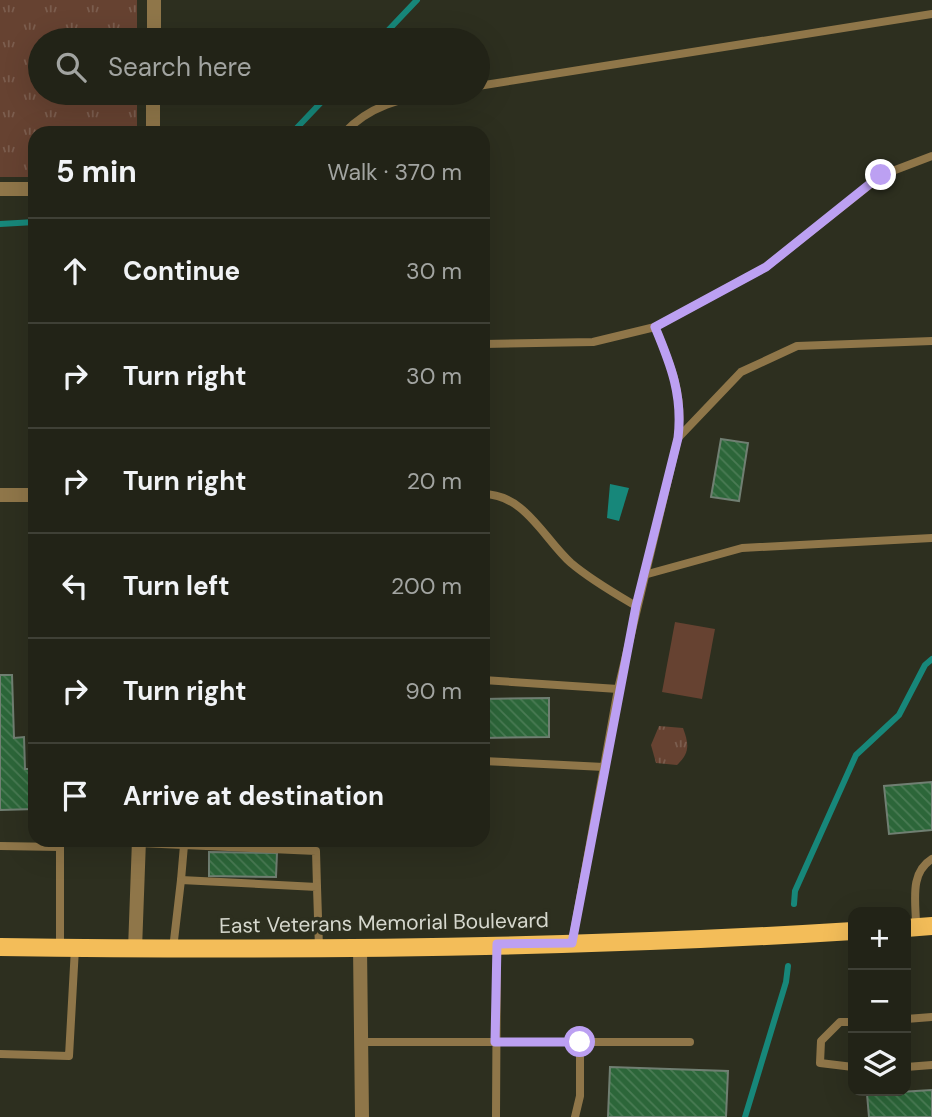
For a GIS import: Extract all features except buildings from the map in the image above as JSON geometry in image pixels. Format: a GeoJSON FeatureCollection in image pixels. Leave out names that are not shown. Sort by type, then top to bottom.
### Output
{"type":"FeatureCollection","features":[{"type":"Feature","properties":{"kind":"main road","name":"East Veterans Memorial Boulevard"},"geometry":{"type":"LineString","coordinates":[[0,947],[319,948],[729,939],[848,931]]}},
{"type":"Feature","properties":{"kind":"street"},"geometry":{"type":"LineString","coordinates":[[154,0],[154,28]]}},
{"type":"Feature","properties":{"kind":"street"},"geometry":{"type":"LineString","coordinates":[[153,105],[153,126]]}},
{"type":"Feature","properties":{"kind":"street"},"geometry":{"type":"LineString","coordinates":[[0,189],[28,189]]}},
{"type":"Feature","properties":{"kind":"street"},"geometry":{"type":"LineString","coordinates":[[0,495],[28,495]]}},
{"type":"Feature","properties":{"kind":"street"},"geometry":{"type":"LineString","coordinates":[[135,949],[139,847]]}},
{"type":"Feature","properties":{"kind":"street"},"geometry":{"type":"LineString","coordinates":[[360,947],[362,1117]]}},
{"type":"Feature","properties":{"kind":"lane"},"geometry":{"type":"LineString","coordinates":[[490,84],[932,14]]}},
{"type":"Feature","properties":{"kind":"lane"},"geometry":{"type":"LineString","coordinates":[[350,126],[359,116],[385,105]]}},
{"type":"Feature","properties":{"kind":"lane"},"geometry":{"type":"LineString","coordinates":[[490,344],[593,342],[655,327],[766,267],[881,175],[932,156]]}},
{"type":"Feature","properties":{"kind":"lane"},"geometry":{"type":"LineString","coordinates":[[572,943],[618,689],[678,438],[682,411],[670,363],[655,327]]}},
{"type":"Feature","properties":{"kind":"lane"},"geometry":{"type":"LineString","coordinates":[[678,438],[741,372],[797,346],[932,341]]}},
{"type":"Feature","properties":{"kind":"lane"},"geometry":{"type":"LineString","coordinates":[[490,494],[526,511],[570,563],[636,606]]}},
{"type":"Feature","properties":{"kind":"lane"},"geometry":{"type":"LineString","coordinates":[[644,575],[742,548],[932,538]]}},
{"type":"Feature","properties":{"kind":"lane"},"geometry":{"type":"LineString","coordinates":[[490,680],[618,689]]}},
{"type":"Feature","properties":{"kind":"lane"},"geometry":{"type":"LineString","coordinates":[[490,761],[604,767]]}},
{"type":"Feature","properties":{"kind":"lane"},"geometry":{"type":"LineString","coordinates":[[0,846],[28,845]]}},
{"type":"Feature","properties":{"kind":"lane"},"geometry":{"type":"LineString","coordinates":[[0,1054],[69,1056],[67,948],[60,847]]}},
{"type":"Feature","properties":{"kind":"lane"},"geometry":{"type":"LineString","coordinates":[[173,948],[184,847]]}},
{"type":"Feature","properties":{"kind":"lane"},"geometry":{"type":"LineString","coordinates":[[228,847],[316,851],[319,948]]}},
{"type":"Feature","properties":{"kind":"lane"},"geometry":{"type":"LineString","coordinates":[[918,927],[916,880],[922,866],[932,859]]}},
{"type":"Feature","properties":{"kind":"lane"},"geometry":{"type":"LineString","coordinates":[[181,880],[317,887]]}},
{"type":"Feature","properties":{"kind":"lane"},"geometry":{"type":"LineString","coordinates":[[496,1117],[497,944]]}},
{"type":"Feature","properties":{"kind":"lane"},"geometry":{"type":"LineString","coordinates":[[911,1019],[932,1017]]}},
{"type":"Feature","properties":{"kind":"lane"},"geometry":{"type":"LineString","coordinates":[[848,1022],[840,1023],[821,1041],[820,1063],[848,1066]]}},
{"type":"Feature","properties":{"kind":"lane"},"geometry":{"type":"LineString","coordinates":[[361,1042],[690,1042]]}},
{"type":"Feature","properties":{"kind":"lane"},"geometry":{"type":"LineString","coordinates":[[575,1117],[580,1096],[580,1042]]}},
{"type":"Feature","properties":{"kind":"lane"},"geometry":{"type":"LineString","coordinates":[[911,1067],[932,1065]]}},
{"type":"Feature","properties":{"kind":"green space"},"geometry":{"type":"Polygon","coordinates":[[[0,0],[137,0],[137,28],[28,28],[28,105],[137,105],[137,126],[28,126],[28,177],[0,177],[0,0]]]}},
{"type":"Feature","properties":{"kind":"green space"},"geometry":{"type":"Polygon","coordinates":[[[675,622],[715,629],[702,699],[662,692],[675,622]]]}},
{"type":"Feature","properties":{"kind":"green space"},"geometry":{"type":"Polygon","coordinates":[[[659,726],[683,728],[687,748],[677,765],[656,763],[651,745],[659,726]]]}},
{"type":"Feature","properties":{"kind":"water"},"geometry":{"type":"Polygon","coordinates":[[[610,484],[629,488],[619,521],[607,518],[610,484]]]}},
{"type":"Feature","properties":{"kind":"waterway"},"geometry":{"type":"LineString","coordinates":[[390,28],[417,0]]}},
{"type":"Feature","properties":{"kind":"waterway"},"geometry":{"type":"LineString","coordinates":[[299,126],[319,105]]}},
{"type":"Feature","properties":{"kind":"waterway"},"geometry":{"type":"LineString","coordinates":[[0,224],[28,222]]}},
{"type":"Feature","properties":{"kind":"waterway"},"geometry":{"type":"LineString","coordinates":[[794,904],[795,891],[856,755],[899,715],[925,665],[932,659]]}},
{"type":"Feature","properties":{"kind":"waterway"},"geometry":{"type":"LineString","coordinates":[[745,1117],[786,982],[788,966]]}},
{"type":"Feature","properties":{"kind":"route"},"geometry":{"type":"LineString","coordinates":[[580,1042],[495,1042],[497,944],[572,943],[613,714],[636,606],[676,448],[682,411],[670,363],[655,327],[766,267],[881,175]]}}]}
